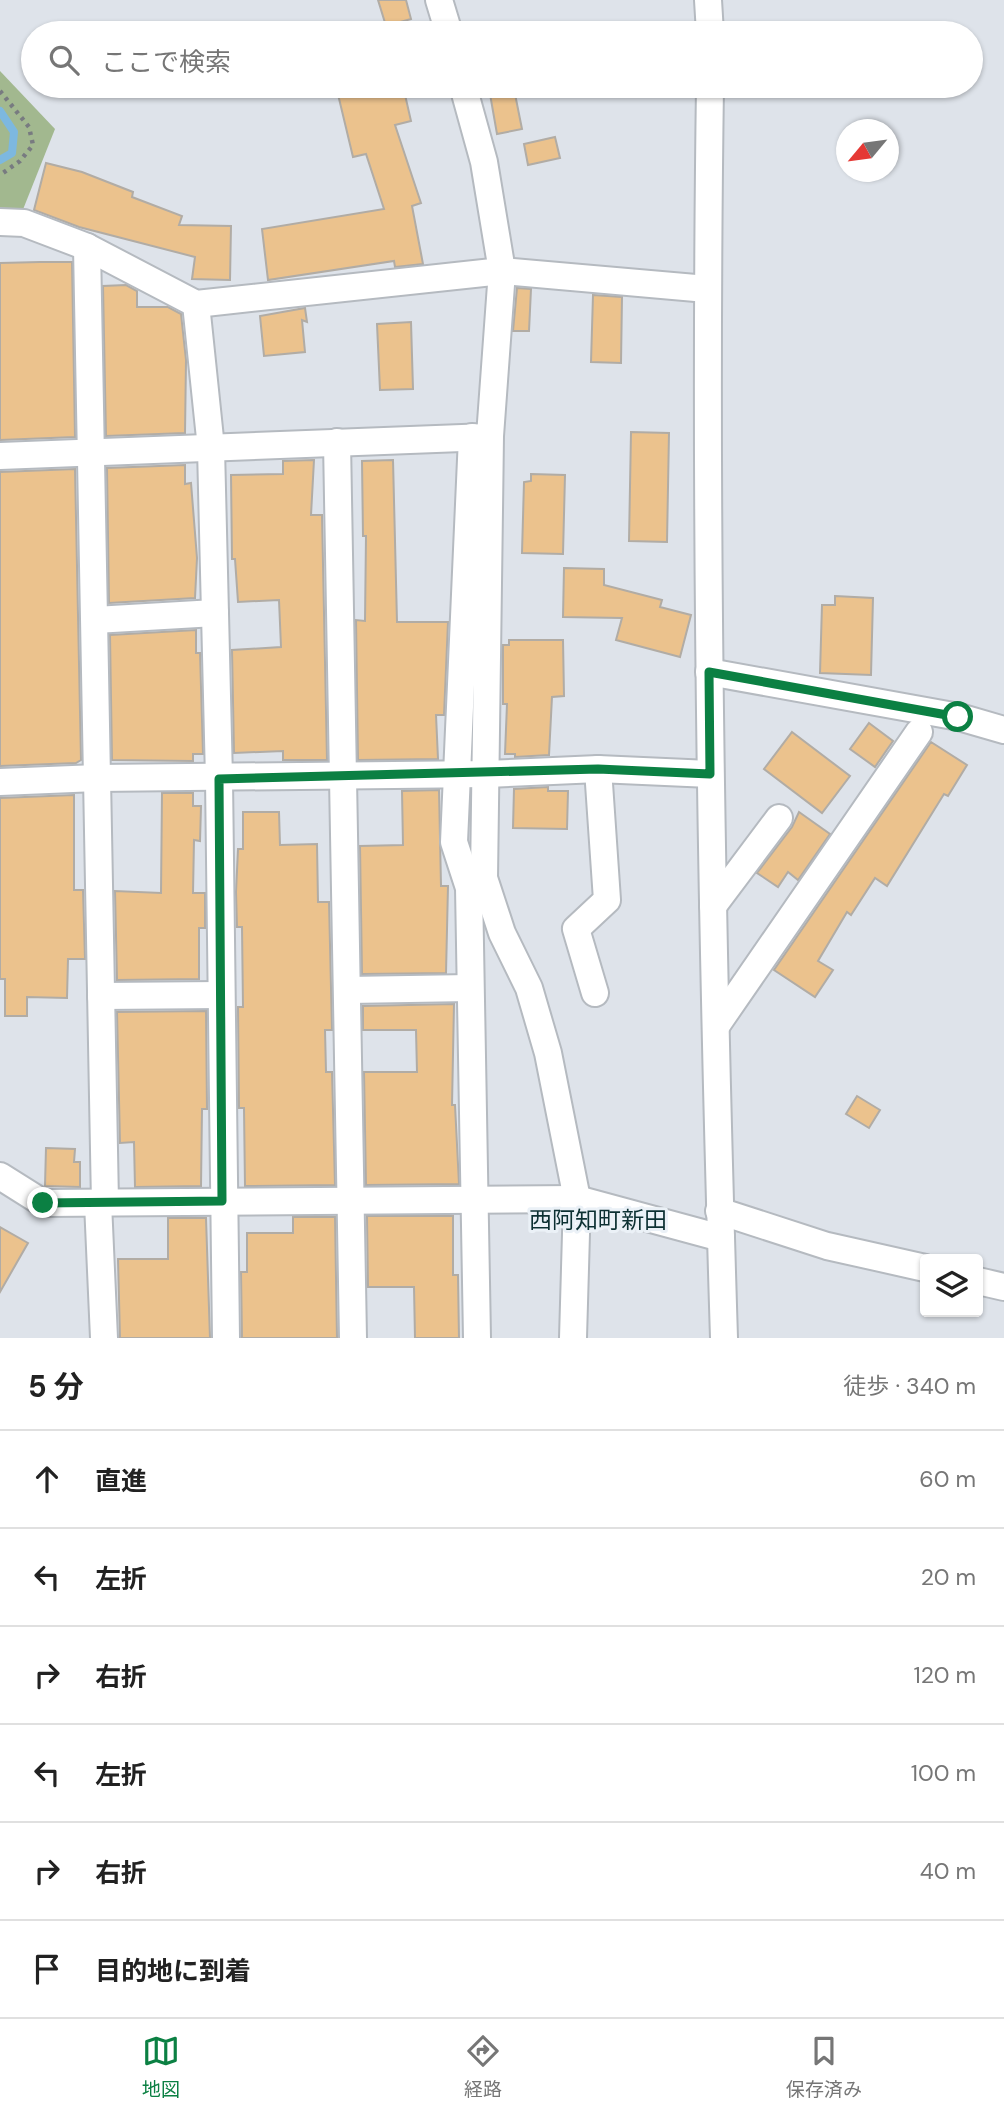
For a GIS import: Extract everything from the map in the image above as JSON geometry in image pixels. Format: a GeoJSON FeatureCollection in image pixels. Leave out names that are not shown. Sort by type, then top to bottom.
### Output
{"type":"FeatureCollection","features":[{"type":"Feature","properties":{"kind":"street"},"geometry":{"type":"LineString","coordinates":[[439,0],[445,21]]}},
{"type":"Feature","properties":{"kind":"street"},"geometry":{"type":"LineString","coordinates":[[708,0],[709,21]]}},
{"type":"Feature","properties":{"kind":"street"},"geometry":{"type":"LineString","coordinates":[[466,98],[484,162],[502,271],[481,437],[454,842],[469,888],[472,1200],[477,1338]]}},
{"type":"Feature","properties":{"kind":"street"},"geometry":{"type":"LineString","coordinates":[[710,98],[707,289],[710,774],[724,1338]]}},
{"type":"Feature","properties":{"kind":"street"},"geometry":{"type":"LineString","coordinates":[[0,222],[24,223],[87,247],[196,304],[502,271],[707,289]]}},
{"type":"Feature","properties":{"kind":"street"},"geometry":{"type":"LineString","coordinates":[[87,247],[93,452],[104,1338]]}},
{"type":"Feature","properties":{"kind":"street"},"geometry":{"type":"LineString","coordinates":[[196,304],[211,447],[219,779],[222,1201],[226,1338]]}},
{"type":"Feature","properties":{"kind":"street"},"geometry":{"type":"LineString","coordinates":[[0,456],[481,437]]}},
{"type":"Feature","properties":{"kind":"street"},"geometry":{"type":"LineString","coordinates":[[481,437],[487,774],[484,878],[502,933],[529,988],[548,1053],[577,1199],[573,1338]]}},
{"type":"Feature","properties":{"kind":"street"},"geometry":{"type":"LineString","coordinates":[[337,442],[353,1338]]}},
{"type":"Feature","properties":{"kind":"street"},"geometry":{"type":"LineString","coordinates":[[95,620],[215,613]]}},
{"type":"Feature","properties":{"kind":"street"},"geometry":{"type":"LineString","coordinates":[[709,672],[958,717],[1004,730]]}},
{"type":"Feature","properties":{"kind":"street"},"geometry":{"type":"LineString","coordinates":[[716,1026],[919,732]]}},
{"type":"Feature","properties":{"kind":"street"},"geometry":{"type":"LineString","coordinates":[[0,782],[97,778],[458,775],[598,769],[710,774]]}},
{"type":"Feature","properties":{"kind":"street"},"geometry":{"type":"LineString","coordinates":[[595,993],[576,929],[607,900],[598,769]]}},
{"type":"Feature","properties":{"kind":"street"},"geometry":{"type":"LineString","coordinates":[[713,906],[779,818]]}},
{"type":"Feature","properties":{"kind":"street"},"geometry":{"type":"LineString","coordinates":[[348,989],[470,988]]}},
{"type":"Feature","properties":{"kind":"street"},"geometry":{"type":"LineString","coordinates":[[101,996],[221,995]]}},
{"type":"Feature","properties":{"kind":"street"},"geometry":{"type":"LineString","coordinates":[[0,1176],[43,1203],[577,1199],[721,1238]]}},
{"type":"Feature","properties":{"kind":"street"},"geometry":{"type":"LineString","coordinates":[[719,1212],[827,1246],[920,1267]]}},
{"type":"Feature","properties":{"kind":"street"},"geometry":{"type":"LineString","coordinates":[[983,1281],[1004,1287]]}},
{"type":"Feature","properties":{"kind":"path"},"geometry":{"type":"LineString","coordinates":[[0,91],[29,127],[33,145],[20,161],[0,174]]}},
{"type":"Feature","properties":{"kind":"green space"},"geometry":{"type":"Polygon","coordinates":[[[0,71],[21,93],[21,98],[26,98],[55,129],[22,212],[0,214],[0,71]]]}},
{"type":"Feature","properties":{"kind":"building"},"geometry":{"type":"Polygon","coordinates":[[[378,0],[406,0],[411,19],[384,21],[378,0]]]}},
{"type":"Feature","properties":{"kind":"building"},"geometry":{"type":"Polygon","coordinates":[[[339,98],[406,98],[411,121],[395,125],[421,203],[412,206],[423,264],[395,267],[394,261],[268,280],[262,229],[384,209],[366,154],[353,157],[339,98]]]}},
{"type":"Feature","properties":{"kind":"building"},"geometry":{"type":"Polygon","coordinates":[[[491,98],[516,98],[522,129],[497,134],[491,98]]]}},
{"type":"Feature","properties":{"kind":"building"},"geometry":{"type":"Polygon","coordinates":[[[555,137],[560,158],[528,165],[524,144],[555,137]]]}},
{"type":"Feature","properties":{"kind":"building"},"geometry":{"type":"Polygon","coordinates":[[[46,163],[82,172],[133,192],[132,197],[182,216],[179,225],[231,226],[230,280],[192,279],[195,257],[79,227],[34,210],[46,163]]]}},
{"type":"Feature","properties":{"kind":"building"},"geometry":{"type":"Polygon","coordinates":[[[72,262],[75,437],[0,440],[0,263],[72,262]]]}},
{"type":"Feature","properties":{"kind":"building"},"geometry":{"type":"Polygon","coordinates":[[[126,285],[137,291],[137,307],[168,307],[181,314],[186,360],[185,433],[106,436],[103,286],[126,285]]]}},
{"type":"Feature","properties":{"kind":"building"},"geometry":{"type":"Polygon","coordinates":[[[517,288],[531,289],[529,331],[513,331],[517,288]]]}},
{"type":"Feature","properties":{"kind":"building"},"geometry":{"type":"Polygon","coordinates":[[[593,295],[622,297],[621,363],[591,362],[593,295]]]}},
{"type":"Feature","properties":{"kind":"building"},"geometry":{"type":"Polygon","coordinates":[[[305,308],[307,322],[302,320],[305,352],[264,356],[260,316],[305,308]]]}},
{"type":"Feature","properties":{"kind":"building"},"geometry":{"type":"Polygon","coordinates":[[[411,322],[413,389],[380,390],[377,324],[411,322]]]}},
{"type":"Feature","properties":{"kind":"building"},"geometry":{"type":"Polygon","coordinates":[[[631,432],[669,433],[667,542],[629,541],[631,432]]]}},
{"type":"Feature","properties":{"kind":"building"},"geometry":{"type":"Polygon","coordinates":[[[314,460],[311,515],[322,515],[327,760],[283,760],[283,751],[234,753],[232,650],[281,647],[279,600],[238,602],[235,559],[232,559],[231,475],[283,474],[283,461],[314,460]]]}},
{"type":"Feature","properties":{"kind":"building"},"geometry":{"type":"Polygon","coordinates":[[[393,460],[397,622],[448,622],[444,715],[436,715],[438,759],[358,760],[356,620],[365,621],[366,536],[363,536],[362,461],[393,460]]]}},
{"type":"Feature","properties":{"kind":"building"},"geometry":{"type":"Polygon","coordinates":[[[185,465],[185,484],[191,483],[197,558],[195,598],[109,603],[107,468],[185,465]]]}},
{"type":"Feature","properties":{"kind":"building"},"geometry":{"type":"Polygon","coordinates":[[[75,469],[81,760],[76,763],[0,766],[0,472],[75,469]]]}},
{"type":"Feature","properties":{"kind":"building"},"geometry":{"type":"Polygon","coordinates":[[[531,474],[565,475],[563,554],[522,553],[524,482],[531,481],[531,474]]]}},
{"type":"Feature","properties":{"kind":"building"},"geometry":{"type":"Polygon","coordinates":[[[564,568],[604,569],[604,585],[662,600],[660,607],[691,615],[680,657],[616,640],[622,618],[563,617],[564,568]]]}},
{"type":"Feature","properties":{"kind":"building"},"geometry":{"type":"Polygon","coordinates":[[[835,596],[873,598],[871,675],[820,673],[822,605],[835,605],[835,596]]]}},
{"type":"Feature","properties":{"kind":"building"},"geometry":{"type":"Polygon","coordinates":[[[196,630],[196,653],[200,653],[203,754],[193,754],[193,761],[112,760],[110,635],[196,630]]]}},
{"type":"Feature","properties":{"kind":"building"},"geometry":{"type":"Polygon","coordinates":[[[509,640],[563,640],[564,696],[552,697],[549,755],[515,757],[515,754],[505,754],[507,704],[503,704],[503,645],[509,645],[509,640]]]}},
{"type":"Feature","properties":{"kind":"building"},"geometry":{"type":"Polygon","coordinates":[[[869,723],[893,741],[875,767],[850,749],[869,723]]]}},
{"type":"Feature","properties":{"kind":"building"},"geometry":{"type":"Polygon","coordinates":[[[792,732],[850,776],[822,813],[764,769],[792,732]]]}},
{"type":"Feature","properties":{"kind":"building"},"geometry":{"type":"Polygon","coordinates":[[[931,742],[967,765],[948,796],[944,794],[887,886],[875,878],[851,915],[847,912],[818,961],[833,970],[815,997],[774,970],[931,742]]]}},
{"type":"Feature","properties":{"kind":"building"},"geometry":{"type":"Polygon","coordinates":[[[548,787],[548,791],[568,791],[567,829],[513,828],[514,789],[548,787]]]}},
{"type":"Feature","properties":{"kind":"building"},"geometry":{"type":"Polygon","coordinates":[[[439,790],[441,886],[448,886],[446,973],[362,974],[360,846],[403,845],[402,791],[439,790]]]}},
{"type":"Feature","properties":{"kind":"building"},"geometry":{"type":"Polygon","coordinates":[[[162,793],[193,793],[193,806],[201,806],[200,841],[194,840],[193,893],[205,893],[205,928],[199,928],[199,979],[117,980],[115,891],[161,893],[162,793]]]}},
{"type":"Feature","properties":{"kind":"building"},"geometry":{"type":"Polygon","coordinates":[[[74,795],[74,890],[83,890],[85,959],[68,959],[67,998],[27,997],[27,1016],[5,1016],[5,979],[0,979],[0,798],[74,795]]]}},
{"type":"Feature","properties":{"kind":"building"},"geometry":{"type":"Polygon","coordinates":[[[243,812],[279,812],[280,845],[317,844],[318,902],[329,902],[332,1030],[325,1030],[326,1072],[332,1072],[335,1185],[245,1186],[244,1108],[239,1108],[238,1007],[243,1007],[242,927],[237,927],[236,892],[238,849],[243,849],[243,812]]]}},
{"type":"Feature","properties":{"kind":"building"},"geometry":{"type":"Polygon","coordinates":[[[799,812],[830,834],[798,880],[788,872],[778,887],[757,873],[792,827],[799,812]]]}},
{"type":"Feature","properties":{"kind":"building"},"geometry":{"type":"Polygon","coordinates":[[[454,1004],[452,1105],[455,1105],[459,1184],[366,1185],[364,1072],[417,1072],[416,1030],[363,1030],[363,1006],[454,1004]]]}},
{"type":"Feature","properties":{"kind":"building"},"geometry":{"type":"Polygon","coordinates":[[[206,1011],[207,1109],[202,1109],[201,1186],[135,1187],[134,1142],[120,1143],[117,1012],[206,1011]]]}},
{"type":"Feature","properties":{"kind":"building"},"geometry":{"type":"Polygon","coordinates":[[[857,1096],[880,1110],[869,1128],[846,1114],[857,1096]]]}},
{"type":"Feature","properties":{"kind":"building"},"geometry":{"type":"Polygon","coordinates":[[[46,1148],[75,1149],[74,1162],[80,1162],[80,1187],[45,1186],[46,1148]]]}},
{"type":"Feature","properties":{"kind":"building"},"geometry":{"type":"Polygon","coordinates":[[[367,1216],[453,1216],[453,1275],[458,1275],[459,1338],[415,1338],[414,1287],[368,1287],[367,1216]]]}},
{"type":"Feature","properties":{"kind":"building"},"geometry":{"type":"Polygon","coordinates":[[[293,1217],[335,1217],[337,1338],[242,1338],[241,1272],[247,1272],[247,1233],[293,1233],[293,1217]]]}},
{"type":"Feature","properties":{"kind":"building"},"geometry":{"type":"Polygon","coordinates":[[[168,1218],[206,1218],[210,1338],[120,1338],[118,1259],[168,1259],[168,1218]]]}},
{"type":"Feature","properties":{"kind":"building"},"geometry":{"type":"Polygon","coordinates":[[[0,1227],[28,1243],[0,1292],[0,1227]]]}},
{"type":"Feature","properties":{"kind":"waterway"},"geometry":{"type":"LineString","coordinates":[[0,111],[14,132],[12,153],[0,160]]}},
{"type":"Feature","properties":{"kind":"district","name":"西阿知町新田"},"geometry":{"type":"Point","coordinates":[598,1220]}},
{"type":"Feature","properties":{"kind":"route"},"geometry":{"type":"LineString","coordinates":[[43,1203],[222,1201],[219,779],[598,769],[710,774],[709,672],[958,717]]}}]}
